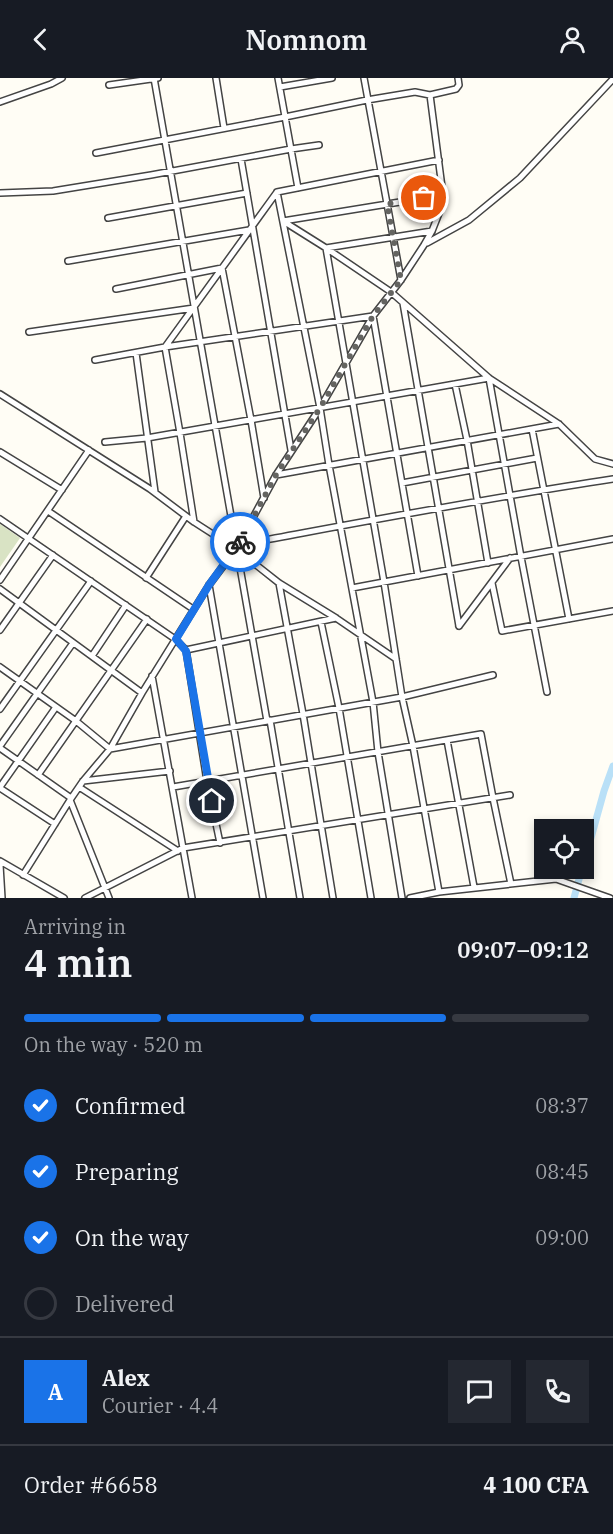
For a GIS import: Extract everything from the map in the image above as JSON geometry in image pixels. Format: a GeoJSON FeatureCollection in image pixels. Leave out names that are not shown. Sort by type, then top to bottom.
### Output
{"type":"FeatureCollection","features":[{"type":"Feature","properties":{"kind":"street"},"geometry":{"type":"LineString","coordinates":[[0,102],[62,78]]}},
{"type":"Feature","properties":{"kind":"street"},"geometry":{"type":"LineString","coordinates":[[109,85],[155,78],[236,549],[300,898]]}},
{"type":"Feature","properties":{"kind":"street"},"geometry":{"type":"LineString","coordinates":[[216,78],[224,128]]}},
{"type":"Feature","properties":{"kind":"street"},"geometry":{"type":"LineString","coordinates":[[278,78],[298,188]]}},
{"type":"Feature","properties":{"kind":"street"},"geometry":{"type":"LineString","coordinates":[[280,87],[332,78]]}},
{"type":"Feature","properties":{"kind":"street"},"geometry":{"type":"LineString","coordinates":[[364,78],[401,280]]}},
{"type":"Feature","properties":{"kind":"street"},"geometry":{"type":"LineString","coordinates":[[96,153],[368,100],[415,92],[430,95],[456,89],[459,85],[458,78]]}},
{"type":"Feature","properties":{"kind":"street"},"geometry":{"type":"LineString","coordinates":[[424,244],[469,220],[520,178],[613,79]]}},
{"type":"Feature","properties":{"kind":"street"},"geometry":{"type":"LineString","coordinates":[[23,875],[83,781],[110,749],[193,609],[236,549],[276,475],[320,408],[373,316],[401,280],[432,231],[443,203],[443,195],[430,95]]}},
{"type":"Feature","properties":{"kind":"street"},"geometry":{"type":"LineString","coordinates":[[0,193],[53,191],[319,145]]}},
{"type":"Feature","properties":{"kind":"street"},"geometry":{"type":"LineString","coordinates":[[241,159],[291,450]]}},
{"type":"Feature","properties":{"kind":"street"},"geometry":{"type":"LineString","coordinates":[[194,522],[165,347],[277,192],[439,160]]}},
{"type":"Feature","properties":{"kind":"street"},"geometry":{"type":"LineString","coordinates":[[277,192],[320,408],[373,702],[378,752],[402,898]]}},
{"type":"Feature","properties":{"kind":"street"},"geometry":{"type":"LineString","coordinates":[[108,218],[247,193]]}},
{"type":"Feature","properties":{"kind":"street"},"geometry":{"type":"LineString","coordinates":[[283,221],[443,195]]}},
{"type":"Feature","properties":{"kind":"street"},"geometry":{"type":"LineString","coordinates":[[283,221],[391,292],[489,378],[559,424],[595,459],[613,464]]}},
{"type":"Feature","properties":{"kind":"street"},"geometry":{"type":"LineString","coordinates":[[68,261],[251,227]]}},
{"type":"Feature","properties":{"kind":"street"},"geometry":{"type":"LineString","coordinates":[[326,248],[432,231]]}},
{"type":"Feature","properties":{"kind":"street"},"geometry":{"type":"LineString","coordinates":[[326,248],[402,696],[439,892]]}},
{"type":"Feature","properties":{"kind":"street"},"geometry":{"type":"LineString","coordinates":[[116,289],[222,268]]}},
{"type":"Feature","properties":{"kind":"street"},"geometry":{"type":"LineString","coordinates":[[222,268],[264,498]]}},
{"type":"Feature","properties":{"kind":"street"},"geometry":{"type":"LineString","coordinates":[[403,303],[459,626],[510,558]]}},
{"type":"Feature","properties":{"kind":"street"},"geometry":{"type":"LineString","coordinates":[[29,332],[194,308]]}},
{"type":"Feature","properties":{"kind":"street"},"geometry":{"type":"LineString","coordinates":[[95,360],[165,347],[373,316]]}},
{"type":"Feature","properties":{"kind":"street"},"geometry":{"type":"LineString","coordinates":[[373,316],[418,576]]}},
{"type":"Feature","properties":{"kind":"street"},"geometry":{"type":"LineString","coordinates":[[136,353],[155,492]]}},
{"type":"Feature","properties":{"kind":"street"},"geometry":{"type":"LineString","coordinates":[[105,442],[180,433],[489,378]]}},
{"type":"Feature","properties":{"kind":"street"},"geometry":{"type":"LineString","coordinates":[[489,378],[520,556],[547,692]]}},
{"type":"Feature","properties":{"kind":"street"},"geometry":{"type":"LineString","coordinates":[[455,384],[488,563]]}},
{"type":"Feature","properties":{"kind":"street"},"geometry":{"type":"LineString","coordinates":[[0,394],[155,492],[194,522],[236,549],[279,583],[396,659]]}},
{"type":"Feature","properties":{"kind":"street"},"geometry":{"type":"LineString","coordinates":[[276,475],[559,424]]}},
{"type":"Feature","properties":{"kind":"street"},"geometry":{"type":"LineString","coordinates":[[532,429],[569,619]]}},
{"type":"Feature","properties":{"kind":"street"},"geometry":{"type":"LineString","coordinates":[[0,580],[89,450]]}},
{"type":"Feature","properties":{"kind":"street"},"geometry":{"type":"LineString","coordinates":[[0,452],[62,490]]}},
{"type":"Feature","properties":{"kind":"street"},"geometry":{"type":"LineString","coordinates":[[402,483],[537,458]]}},
{"type":"Feature","properties":{"kind":"street"},"geometry":{"type":"LineString","coordinates":[[236,549],[254,542],[340,526],[613,479]]}},
{"type":"Feature","properties":{"kind":"street"},"geometry":{"type":"LineString","coordinates":[[48,511],[193,609]]}},
{"type":"Feature","properties":{"kind":"street"},"geometry":{"type":"LineString","coordinates":[[146,578],[186,516]]}},
{"type":"Feature","properties":{"kind":"street"},"geometry":{"type":"LineString","coordinates":[[0,519],[176,639],[186,651],[207,781],[220,843]]}},
{"type":"Feature","properties":{"kind":"street"},"geometry":{"type":"LineString","coordinates":[[352,588],[613,539]]}},
{"type":"Feature","properties":{"kind":"street"},"geometry":{"type":"LineString","coordinates":[[0,630],[53,555]]}},
{"type":"Feature","properties":{"kind":"street"},"geometry":{"type":"LineString","coordinates":[[0,709],[91,581]]}},
{"type":"Feature","properties":{"kind":"street"},"geometry":{"type":"LineString","coordinates":[[279,583],[333,898]]}},
{"type":"Feature","properties":{"kind":"street"},"geometry":{"type":"LineString","coordinates":[[492,583],[502,631],[613,611]]}},
{"type":"Feature","properties":{"kind":"street"},"geometry":{"type":"LineString","coordinates":[[209,585],[263,898]]}},
{"type":"Feature","properties":{"kind":"street"},"geometry":{"type":"LineString","coordinates":[[0,589],[142,693]]}},
{"type":"Feature","properties":{"kind":"street"},"geometry":{"type":"LineString","coordinates":[[92,656],[126,605]]}},
{"type":"Feature","properties":{"kind":"street"},"geometry":{"type":"LineString","coordinates":[[186,651],[336,618]]}},
{"type":"Feature","properties":{"kind":"street"},"geometry":{"type":"LineString","coordinates":[[38,775],[147,619]]}},
{"type":"Feature","properties":{"kind":"street"},"geometry":{"type":"LineString","coordinates":[[321,622],[339,708],[371,898]]}},
{"type":"Feature","properties":{"kind":"street"},"geometry":{"type":"LineString","coordinates":[[73,643],[0,747],[71,799],[109,898]]}},
{"type":"Feature","properties":{"kind":"street"},"geometry":{"type":"LineString","coordinates":[[0,667],[76,721],[110,749],[373,702],[493,675]]}},
{"type":"Feature","properties":{"kind":"street"},"geometry":{"type":"LineString","coordinates":[[152,676],[170,771],[181,850],[192,898]]}},
{"type":"Feature","properties":{"kind":"street"},"geometry":{"type":"LineString","coordinates":[[55,824],[0,788],[56,707]]}},
{"type":"Feature","properties":{"kind":"street"},"geometry":{"type":"LineString","coordinates":[[172,787],[482,734],[511,884]]}},
{"type":"Feature","properties":{"kind":"street"},"geometry":{"type":"LineString","coordinates":[[447,740],[474,887]]}},
{"type":"Feature","properties":{"kind":"street"},"geometry":{"type":"LineString","coordinates":[[83,781],[170,771]]}},
{"type":"Feature","properties":{"kind":"street"},"geometry":{"type":"LineString","coordinates":[[79,787],[181,850]]}},
{"type":"Feature","properties":{"kind":"street"},"geometry":{"type":"LineString","coordinates":[[85,898],[181,850],[510,795]]}},
{"type":"Feature","properties":{"kind":"street"},"geometry":{"type":"LineString","coordinates":[[0,863],[64,898]]}},
{"type":"Feature","properties":{"kind":"street"},"geometry":{"type":"LineString","coordinates":[[0,863],[2,898]]}},
{"type":"Feature","properties":{"kind":"street"},"geometry":{"type":"LineString","coordinates":[[410,898],[474,887],[556,879],[610,898]]}},
{"type":"Feature","properties":{"kind":"green space"},"geometry":{"type":"Polygon","coordinates":[[[0,524],[20,538],[0,567],[0,524]]]}},
{"type":"Feature","properties":{"kind":"waterway"},"geometry":{"type":"LineString","coordinates":[[594,827],[613,766]]}},
{"type":"Feature","properties":{"kind":"waterway"},"geometry":{"type":"LineString","coordinates":[[574,898],[579,879]]}},
{"type":"Feature","properties":{"kind":"way so far"},"geometry":{"type":"LineString","coordinates":[[240,542],[276,475],[320,408],[373,316],[401,280],[387,204],[424,198]]}},
{"type":"Feature","properties":{"kind":"route"},"geometry":{"type":"LineString","coordinates":[[212,801],[186,651],[176,639],[209,585],[240,542]]}}]}
